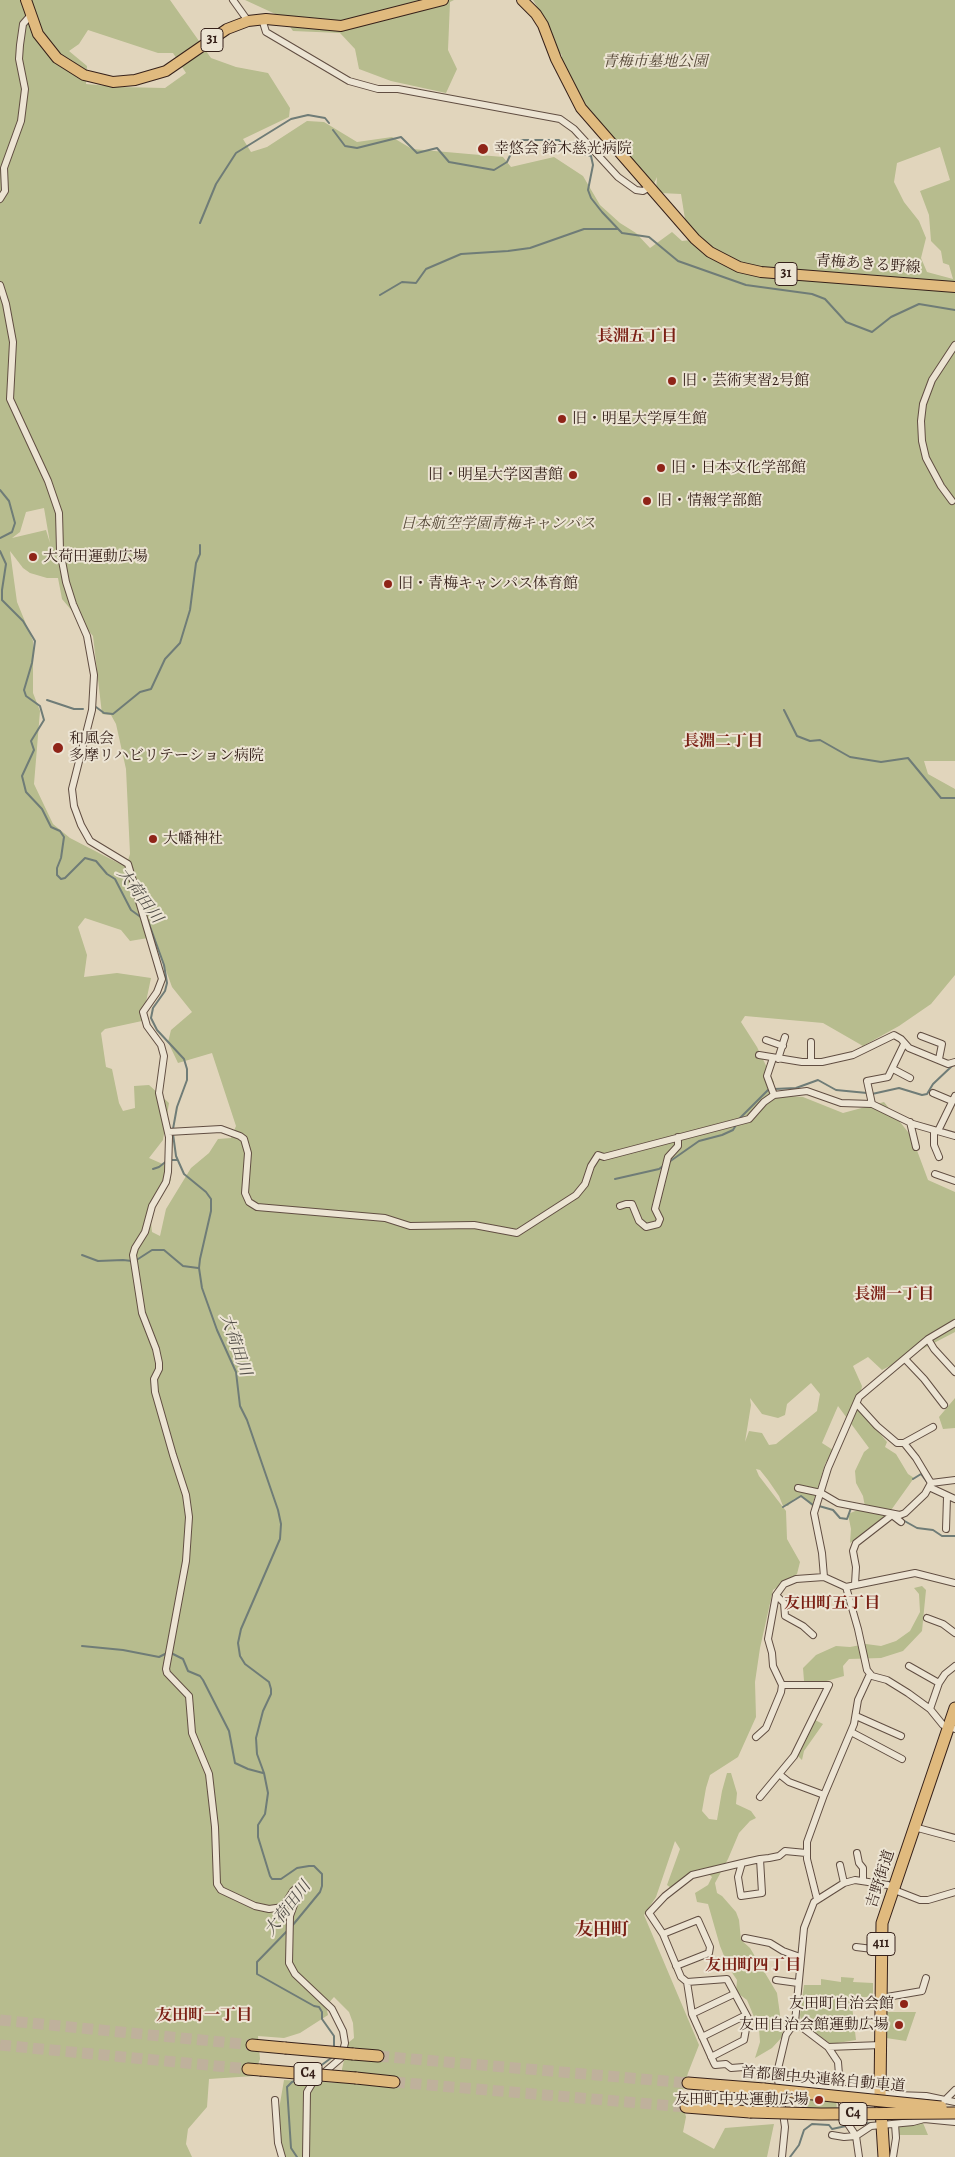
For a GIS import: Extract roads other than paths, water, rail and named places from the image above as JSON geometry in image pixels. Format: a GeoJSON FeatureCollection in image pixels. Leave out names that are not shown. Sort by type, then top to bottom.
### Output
{"type":"FeatureCollection","features":[{"type":"Feature","properties":{"kind":"highway","name":"吉野街道"},"geometry":{"type":"LineString","coordinates":[[884,2157],[880,2093],[882,1923],[914,1827],[952,1728],[955,1708]]}},
{"type":"Feature","properties":{"kind":"highway","name":"C4"},"geometry":{"type":"LineString","coordinates":[[252,2045],[378,2056]]}},
{"type":"Feature","properties":{"kind":"highway","name":"C4"},"geometry":{"type":"LineString","coordinates":[[254,2069],[394,2082]]}},
{"type":"Feature","properties":{"kind":"highway","name":"首都圏中央連絡自動車道"},"geometry":{"type":"LineString","coordinates":[[688,2083],[955,2108]]}},
{"type":"Feature","properties":{"kind":"highway","name":"首都圏中央連絡自動車道"},"geometry":{"type":"LineString","coordinates":[[686,2107],[750,2112],[821,2114],[955,2113]]}},
{"type":"Feature","properties":{"kind":"main road","name":"31"},"geometry":{"type":"LineString","coordinates":[[26,0],[30,16],[44,44],[57,58],[84,75],[112,82],[135,80],[166,71],[227,29],[248,21],[262,19],[340,26],[442,0]]}},
{"type":"Feature","properties":{"kind":"main road","name":"青梅あきる野線"},"geometry":{"type":"LineString","coordinates":[[522,0],[536,14],[543,26],[556,58],[581,108],[648,188],[695,239],[710,252],[739,267],[772,273],[955,287]]}},
{"type":"Feature","properties":{"kind":"street"},"geometry":{"type":"LineString","coordinates":[[233,0],[248,21]]}},
{"type":"Feature","properties":{"kind":"street"},"geometry":{"type":"LineString","coordinates":[[0,199],[5,191],[4,168],[21,121],[25,89],[19,59],[20,45],[23,24],[30,16]]}},
{"type":"Feature","properties":{"kind":"street"},"geometry":{"type":"LineString","coordinates":[[262,19],[266,32],[349,82],[378,89],[398,89],[560,119],[574,130],[618,177],[636,190],[643,191],[648,188]]}},
{"type":"Feature","properties":{"kind":"street"},"geometry":{"type":"LineString","coordinates":[[0,285],[6,304],[13,342],[10,399],[48,480],[59,513],[60,550],[66,582],[87,636],[94,675],[92,710],[72,789],[74,806],[81,825],[90,841],[128,864],[162,979],[159,989],[143,1012],[147,1026],[161,1045],[164,1056],[159,1094],[168,1132],[169,1160],[166,1182],[152,1206],[145,1232],[134,1248],[133,1255],[142,1313],[159,1363],[159,1369],[153,1382],[155,1392],[186,1495],[189,1517],[186,1561],[166,1669],[189,1696],[192,1733],[209,1774],[215,1827],[216,1884],[221,1890],[255,1906],[269,1909],[283,1907],[293,1891],[298,1889],[299,1895],[289,1921],[288,1958],[291,1969],[332,2009],[341,2025],[344,2048],[339,2062],[313,2082],[307,2092],[306,2157]]}},
{"type":"Feature","properties":{"kind":"street"},"geometry":{"type":"LineString","coordinates":[[952,501],[941,486],[926,458],[922,440],[921,421],[923,404],[932,380],[955,345]]}},
{"type":"Feature","properties":{"kind":"street"},"geometry":{"type":"LineString","coordinates":[[759,1055],[822,1062],[853,1055],[894,1035],[901,1039],[909,1048],[948,1064],[955,1062]]}},
{"type":"Feature","properties":{"kind":"street"},"geometry":{"type":"LineString","coordinates":[[921,1036],[942,1044],[939,1059]]}},
{"type":"Feature","properties":{"kind":"street"},"geometry":{"type":"LineString","coordinates":[[774,1095],[767,1076],[786,1037]]}},
{"type":"Feature","properties":{"kind":"street"},"geometry":{"type":"LineString","coordinates":[[766,1040],[783,1046]]}},
{"type":"Feature","properties":{"kind":"street"},"geometry":{"type":"LineString","coordinates":[[811,1042],[811,1062]]}},
{"type":"Feature","properties":{"kind":"street"},"geometry":{"type":"LineString","coordinates":[[872,1104],[867,1081],[888,1077],[904,1044]]}},
{"type":"Feature","properties":{"kind":"street"},"geometry":{"type":"LineString","coordinates":[[893,1068],[910,1078]]}},
{"type":"Feature","properties":{"kind":"street"},"geometry":{"type":"LineString","coordinates":[[168,1132],[221,1130],[244,1139],[248,1153],[245,1193],[249,1202],[257,1207],[385,1218],[410,1226],[474,1225],[517,1233],[576,1195],[585,1184],[591,1166],[598,1155],[604,1157],[749,1119],[764,1102],[774,1095],[807,1091],[841,1103],[872,1104],[910,1122],[955,1136]]}},
{"type":"Feature","properties":{"kind":"street"},"geometry":{"type":"LineString","coordinates":[[932,1093],[954,1098],[936,1130],[934,1145],[939,1157]]}},
{"type":"Feature","properties":{"kind":"street"},"geometry":{"type":"LineString","coordinates":[[910,1122],[916,1147]]}},
{"type":"Feature","properties":{"kind":"street"},"geometry":{"type":"LineString","coordinates":[[620,1206],[632,1204],[638,1221],[646,1227],[658,1224],[660,1219],[656,1209],[657,1202],[668,1157],[678,1146],[678,1137]]}},
{"type":"Feature","properties":{"kind":"street"},"geometry":{"type":"LineString","coordinates":[[935,1174],[955,1182]]}},
{"type":"Feature","properties":{"kind":"street"},"geometry":{"type":"LineString","coordinates":[[824,1577],[822,1554],[814,1513],[828,1468],[852,1410],[857,1404],[859,1397],[866,1390],[928,1339],[955,1323]]}},
{"type":"Feature","properties":{"kind":"street"},"geometry":{"type":"LineString","coordinates":[[928,1339],[934,1349],[955,1372]]}},
{"type":"Feature","properties":{"kind":"street"},"geometry":{"type":"LineString","coordinates":[[905,1359],[944,1405]]}},
{"type":"Feature","properties":{"kind":"street"},"geometry":{"type":"LineString","coordinates":[[857,1404],[897,1444],[904,1443],[933,1427]]}},
{"type":"Feature","properties":{"kind":"street"},"geometry":{"type":"LineString","coordinates":[[904,1443],[916,1458],[930,1485],[947,1497],[955,1499]]}},
{"type":"Feature","properties":{"kind":"street"},"geometry":{"type":"LineString","coordinates":[[855,1584],[854,1547],[891,1516],[905,1514],[930,1485],[955,1480]]}},
{"type":"Feature","properties":{"kind":"street"},"geometry":{"type":"LineString","coordinates":[[798,1488],[821,1493],[838,1503],[863,1506],[891,1516],[901,1522]]}},
{"type":"Feature","properties":{"kind":"street"},"geometry":{"type":"LineString","coordinates":[[946,1529],[947,1497]]}},
{"type":"Feature","properties":{"kind":"street"},"geometry":{"type":"LineString","coordinates":[[756,1736],[766,1728],[781,1692],[782,1685],[773,1666],[768,1639],[776,1595],[784,1584],[796,1578],[824,1577],[846,1587],[915,1573],[955,1583]]}},
{"type":"Feature","properties":{"kind":"street"},"geometry":{"type":"LineString","coordinates":[[846,1587],[858,1628],[867,1670],[870,1674],[893,1683],[930,1709],[943,1725],[952,1728]]}},
{"type":"Feature","properties":{"kind":"street"},"geometry":{"type":"LineString","coordinates":[[776,1595],[784,1603],[785,1616],[803,1626],[813,1635]]}},
{"type":"Feature","properties":{"kind":"street"},"geometry":{"type":"LineString","coordinates":[[927,1618],[943,1624],[955,1633]]}},
{"type":"Feature","properties":{"kind":"street"},"geometry":{"type":"LineString","coordinates":[[909,1666],[939,1683]]}},
{"type":"Feature","properties":{"kind":"street"},"geometry":{"type":"LineString","coordinates":[[930,1709],[939,1683],[945,1674],[955,1666]]}},
{"type":"Feature","properties":{"kind":"street"},"geometry":{"type":"LineString","coordinates":[[817,1900],[806,1853],[808,1839],[824,1794],[851,1732],[858,1700],[870,1674]]}},
{"type":"Feature","properties":{"kind":"street"},"geometry":{"type":"LineString","coordinates":[[760,1797],[794,1756],[829,1686],[782,1685]]}},
{"type":"Feature","properties":{"kind":"street"},"geometry":{"type":"LineString","coordinates":[[856,1716],[901,1736]]}},
{"type":"Feature","properties":{"kind":"street"},"geometry":{"type":"LineString","coordinates":[[851,1732],[902,1759]]}},
{"type":"Feature","properties":{"kind":"street"},"geometry":{"type":"LineString","coordinates":[[779,1774],[789,1782],[824,1794]]}},
{"type":"Feature","properties":{"kind":"street"},"geometry":{"type":"LineString","coordinates":[[914,1827],[955,1838]]}},
{"type":"Feature","properties":{"kind":"street"},"geometry":{"type":"LineString","coordinates":[[744,2067],[731,2068],[726,2064],[715,2065],[692,2014],[687,1982],[681,1977],[663,1934],[649,1913],[665,1896],[692,1875],[779,1856],[785,1851],[806,1853]]}},
{"type":"Feature","properties":{"kind":"street"},"geometry":{"type":"LineString","coordinates":[[856,1852],[859,1863],[863,1868],[863,1880]]}},
{"type":"Feature","properties":{"kind":"street"},"geometry":{"type":"LineString","coordinates":[[742,1863],[738,1876],[741,1896],[762,1893],[760,1859]]}},
{"type":"Feature","properties":{"kind":"street"},"geometry":{"type":"LineString","coordinates":[[840,1865],[844,1883]]}},
{"type":"Feature","properties":{"kind":"street"},"geometry":{"type":"LineString","coordinates":[[782,2157],[785,2127],[777,2072],[778,2063],[786,2035],[795,2022],[799,1997],[800,1957],[805,1923],[812,1906],[817,1900],[844,1883],[855,1880],[882,1883],[920,1900],[928,1900],[955,1892]]}},
{"type":"Feature","properties":{"kind":"street"},"geometry":{"type":"LineString","coordinates":[[663,1934],[698,1920],[710,1947],[709,1952],[676,1966]]}},
{"type":"Feature","properties":{"kind":"street"},"geometry":{"type":"LineString","coordinates":[[745,1938],[770,1943],[782,1951],[800,1957]]}},
{"type":"Feature","properties":{"kind":"street"},"geometry":{"type":"LineString","coordinates":[[856,1947],[881,1950]]}},
{"type":"Feature","properties":{"kind":"street"},"geometry":{"type":"LineString","coordinates":[[881,1998],[922,1991],[926,1978]]}},
{"type":"Feature","properties":{"kind":"street"},"geometry":{"type":"LineString","coordinates":[[687,1982],[727,1979],[748,2018],[744,2040],[711,2057]]}},
{"type":"Feature","properties":{"kind":"street"},"geometry":{"type":"LineString","coordinates":[[776,1980],[798,1983]]}},
{"type":"Feature","properties":{"kind":"street"},"geometry":{"type":"LineString","coordinates":[[692,2014],[734,1994]]}},
{"type":"Feature","properties":{"kind":"street"},"geometry":{"type":"LineString","coordinates":[[702,2037],[746,2015]]}},
{"type":"Feature","properties":{"kind":"street"},"geometry":{"type":"LineString","coordinates":[[795,2022],[828,2047],[838,2062],[845,2117],[856,2136],[859,2157]]}},
{"type":"Feature","properties":{"kind":"street"},"geometry":{"type":"LineString","coordinates":[[828,2047],[881,2045]]}},
{"type":"Feature","properties":{"kind":"street"},"geometry":{"type":"LineString","coordinates":[[779,2084],[926,2096],[955,2102]]}},
{"type":"Feature","properties":{"kind":"street"},"geometry":{"type":"LineString","coordinates":[[924,2119],[955,2090]]}},
{"type":"Feature","properties":{"kind":"street"},"geometry":{"type":"LineString","coordinates":[[275,2100],[278,2143],[282,2157]]}},
{"type":"Feature","properties":{"kind":"street"},"geometry":{"type":"LineString","coordinates":[[832,2135],[856,2136],[865,2129],[924,2119],[955,2122]]}},
{"type":"Feature","properties":{"kind":"street"},"geometry":{"type":"LineString","coordinates":[[893,2157],[896,2138],[895,2124]]}},
{"type":"Feature","properties":{"kind":"waterway"},"geometry":{"type":"LineString","coordinates":[[200,223],[216,184],[236,153],[291,119],[308,115],[325,118],[329,123]]}},
{"type":"Feature","properties":{"kind":"waterway"},"geometry":{"type":"LineString","coordinates":[[333,130],[345,146],[357,148],[401,137],[417,153],[437,148],[449,162],[494,170],[507,162],[515,145],[522,140],[559,140],[564,148],[591,156],[593,165],[588,190],[591,198],[622,233],[649,237],[678,261],[746,285],[812,294],[825,299],[846,322],[872,332],[891,317],[919,304],[955,310]]}},
{"type":"Feature","properties":{"kind":"waterway"},"geometry":{"type":"LineString","coordinates":[[380,295],[402,282],[416,283],[426,269],[461,254],[530,248],[584,229],[618,229]]}},
{"type":"Feature","properties":{"kind":"waterway","name":"大荷田川"},"geometry":{"type":"LineString","coordinates":[[0,490],[9,501],[15,523],[12,532],[0,538]]}},
{"type":"Feature","properties":{"kind":"waterway"},"geometry":{"type":"LineString","coordinates":[[96,707],[104,713],[113,714],[140,692],[151,689],[165,659],[180,643],[190,610],[200,545]]}},
{"type":"Feature","properties":{"kind":"waterway","name":"大荷田川"},"geometry":{"type":"LineString","coordinates":[[0,551],[6,564],[2,600],[23,621],[35,641],[32,663],[24,690],[26,696],[40,706],[44,720],[31,741],[34,750],[22,776],[26,792],[42,809],[51,827],[60,831],[64,837],[57,875],[61,879],[65,878],[85,858],[96,861],[107,874],[115,879],[131,910],[142,918]]}},
{"type":"Feature","properties":{"kind":"waterway"},"geometry":{"type":"LineString","coordinates":[[47,700],[74,709],[83,709]]}},
{"type":"Feature","properties":{"kind":"waterway"},"geometry":{"type":"LineString","coordinates":[[784,710],[797,736],[810,741],[820,740],[850,757],[881,762],[908,758],[941,798],[955,798]]}},
{"type":"Feature","properties":{"kind":"waterway","name":"大荷田川"},"geometry":{"type":"LineString","coordinates":[[148,921],[164,965],[167,983],[165,991],[153,1008],[151,1018],[157,1030],[184,1059],[187,1069],[187,1080],[177,1107],[173,1129]]}},
{"type":"Feature","properties":{"kind":"waterway"},"geometry":{"type":"LineString","coordinates":[[872,1094],[899,1088],[922,1095],[927,1094],[933,1084],[952,1066]]}},
{"type":"Feature","properties":{"kind":"waterway"},"geometry":{"type":"LineString","coordinates":[[774,1089],[796,1088],[818,1080],[836,1090],[867,1093]]}},
{"type":"Feature","properties":{"kind":"waterway"},"geometry":{"type":"LineString","coordinates":[[739,1119],[769,1089]]}},
{"type":"Feature","properties":{"kind":"waterway"},"geometry":{"type":"LineString","coordinates":[[669,1162],[699,1141],[722,1135],[733,1130],[736,1125]]}},
{"type":"Feature","properties":{"kind":"waterway","name":"大荷田川"},"geometry":{"type":"LineString","coordinates":[[173,1134],[176,1156],[184,1174],[206,1192],[211,1199],[211,1211],[199,1268],[202,1288],[217,1330],[236,1372],[240,1406],[247,1420],[281,1524],[280,1539],[241,1629],[238,1643],[240,1656],[245,1664],[269,1682],[271,1689],[256,1738],[257,1754],[264,1773],[268,1793],[265,1814],[258,1825],[258,1837],[270,1876],[272,1879],[281,1879],[297,1868],[309,1866],[314,1866],[322,1874],[320,1892],[292,1926]]}},
{"type":"Feature","properties":{"kind":"waterway"},"geometry":{"type":"LineString","coordinates":[[153,1169],[168,1160],[177,1160]]}},
{"type":"Feature","properties":{"kind":"waterway"},"geometry":{"type":"LineString","coordinates":[[615,1179],[659,1169],[663,1166]]}},
{"type":"Feature","properties":{"kind":"waterway"},"geometry":{"type":"LineString","coordinates":[[135,1261],[152,1250],[164,1250],[183,1266],[198,1268]]}},
{"type":"Feature","properties":{"kind":"waterway"},"geometry":{"type":"LineString","coordinates":[[82,1255],[98,1261],[132,1261]]}},
{"type":"Feature","properties":{"kind":"waterway"},"geometry":{"type":"LineString","coordinates":[[913,1479],[921,1474],[927,1482]]}},
{"type":"Feature","properties":{"kind":"waterway"},"geometry":{"type":"LineString","coordinates":[[783,1507],[801,1496],[813,1505]]}},
{"type":"Feature","properties":{"kind":"waterway"},"geometry":{"type":"LineString","coordinates":[[819,1506],[833,1510],[840,1518],[847,1519],[851,1508]]}},
{"type":"Feature","properties":{"kind":"waterway"},"geometry":{"type":"LineString","coordinates":[[901,1519],[917,1528],[933,1530],[942,1536],[955,1536]]}},
{"type":"Feature","properties":{"kind":"waterway"},"geometry":{"type":"LineString","coordinates":[[82,1646],[123,1650],[159,1657],[167,1653]]}},
{"type":"Feature","properties":{"kind":"waterway"},"geometry":{"type":"LineString","coordinates":[[171,1653],[183,1659],[188,1671],[200,1676],[203,1680],[229,1731],[235,1763],[263,1773]]}},
{"type":"Feature","properties":{"kind":"waterway","name":"大荷田川"},"geometry":{"type":"LineString","coordinates":[[288,1930],[257,1962],[257,1974],[319,2007],[322,2012],[322,2019],[334,2036],[334,2048]]}},
{"type":"Feature","properties":{"kind":"waterway","name":"大荷田川"},"geometry":{"type":"LineString","coordinates":[[315,2070],[331,2058],[332,2055]]}},
{"type":"Feature","properties":{"kind":"waterway","name":"大荷田川"},"geometry":{"type":"LineString","coordinates":[[297,2157],[291,2148],[287,2087],[292,2082],[303,2078]]}},
{"type":"Feature","properties":{"kind":"waterway"},"geometry":{"type":"LineString","coordinates":[[850,2124],[873,2123]]}},
{"type":"Feature","properties":{"kind":"waterway"},"geometry":{"type":"LineString","coordinates":[[790,2157],[799,2145],[804,2130],[812,2124],[829,2125],[832,2129],[846,2126]]}},
{"type":"Feature","properties":{"kind":"tunnel"},"geometry":{"type":"LineString","coordinates":[[0,2020],[252,2045]]}},
{"type":"Feature","properties":{"kind":"tunnel"},"geometry":{"type":"LineString","coordinates":[[0,2045],[248,2069]]}},
{"type":"Feature","properties":{"kind":"tunnel"},"geometry":{"type":"LineString","coordinates":[[378,2056],[688,2083]]}},
{"type":"Feature","properties":{"kind":"tunnel"},"geometry":{"type":"LineString","coordinates":[[394,2082],[686,2107]]}},
{"type":"Feature","properties":{"kind":"place","name":"幸悠会 鈴木慈光病院"},"geometry":{"type":"Point","coordinates":[483,149]}},
{"type":"Feature","properties":{"kind":"place","name":"旧・芸術実習2号館"},"geometry":{"type":"Point","coordinates":[672,381]}},
{"type":"Feature","properties":{"kind":"place","name":"旧・明星大学厚生館"},"geometry":{"type":"Point","coordinates":[562,419]}},
{"type":"Feature","properties":{"kind":"place","name":"旧・日本文化学部館"},"geometry":{"type":"Point","coordinates":[661,468]}},
{"type":"Feature","properties":{"kind":"place","name":"旧・明星大学図書館"},"geometry":{"type":"Point","coordinates":[573,475]}},
{"type":"Feature","properties":{"kind":"place","name":"旧・情報学部館"},"geometry":{"type":"Point","coordinates":[647,501]}},
{"type":"Feature","properties":{"kind":"place","name":"大荷田運動広場"},"geometry":{"type":"Point","coordinates":[33,557]}},
{"type":"Feature","properties":{"kind":"place","name":"旧・青梅キャンパス体育館"},"geometry":{"type":"Point","coordinates":[388,584]}},
{"type":"Feature","properties":{"kind":"place","name":"和風会 多摩リハビリテーション病院"},"geometry":{"type":"Point","coordinates":[58,748]}},
{"type":"Feature","properties":{"kind":"place","name":"大幡神社"},"geometry":{"type":"Point","coordinates":[153,839]}},
{"type":"Feature","properties":{"kind":"place","name":"友田町自治会館"},"geometry":{"type":"Point","coordinates":[904,2004]}},
{"type":"Feature","properties":{"kind":"place","name":"友田自治会館運動広場"},"geometry":{"type":"Point","coordinates":[899,2025]}},
{"type":"Feature","properties":{"kind":"place","name":"友田町中央運動広場"},"geometry":{"type":"Point","coordinates":[819,2100]}},
{"type":"Feature","properties":{"kind":"district","name":"長淵五丁目"},"geometry":{"type":"Point","coordinates":[637,337]}},
{"type":"Feature","properties":{"kind":"district","name":"長淵二丁目"},"geometry":{"type":"Point","coordinates":[723,742]}},
{"type":"Feature","properties":{"kind":"district","name":"長淵一丁目"},"geometry":{"type":"Point","coordinates":[894,1295]}},
{"type":"Feature","properties":{"kind":"district","name":"友田町五丁目"},"geometry":{"type":"Point","coordinates":[832,1604]}},
{"type":"Feature","properties":{"kind":"district","name":"友田町"},"geometry":{"type":"Point","coordinates":[602,1931]}},
{"type":"Feature","properties":{"kind":"district","name":"友田町四丁目"},"geometry":{"type":"Point","coordinates":[753,1966]}},
{"type":"Feature","properties":{"kind":"district","name":"友田町一丁目"},"geometry":{"type":"Point","coordinates":[204,2016]}},
{"type":"Feature","properties":{"kind":"park label","name":"青梅市墓地公園"},"geometry":{"type":"Point","coordinates":[655,62]}},
{"type":"Feature","properties":{"kind":"park label","name":"日本航空学園青梅キャンパス"},"geometry":{"type":"Point","coordinates":[498,524]}}]}
